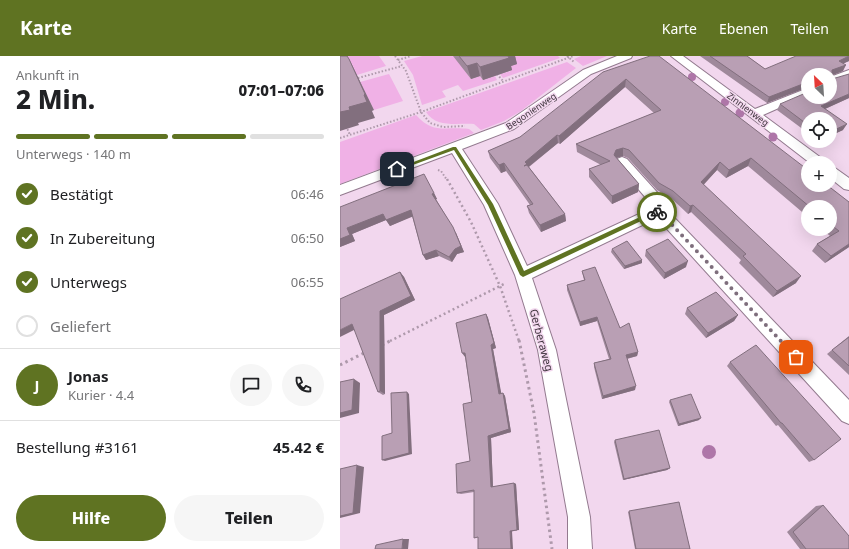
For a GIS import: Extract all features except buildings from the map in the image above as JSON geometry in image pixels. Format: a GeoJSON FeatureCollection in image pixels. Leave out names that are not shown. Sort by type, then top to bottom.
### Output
{"type":"FeatureCollection","features":[{"type":"Feature","properties":{"kind":"street","name":"Begonienweg"},"geometry":{"type":"LineString","coordinates":[[340,190],[483,138],[510,126],[587,72],[627,56]]}},
{"type":"Feature","properties":{"kind":"street","name":"Zinnienweg"},"geometry":{"type":"LineString","coordinates":[[676,56],[810,156]]}},
{"type":"Feature","properties":{"kind":"street"},"geometry":{"type":"LineString","coordinates":[[837,78],[849,73]]}},
{"type":"Feature","properties":{"kind":"street"},"geometry":{"type":"LineString","coordinates":[[754,114],[801,94]]}},
{"type":"Feature","properties":{"kind":"street","name":"Gerberaweg"},"geometry":{"type":"LineString","coordinates":[[455,148],[491,204],[523,275],[547,350],[579,517],[580,549]]}},
{"type":"Feature","properties":{"kind":"street"},"geometry":{"type":"LineString","coordinates":[[622,162],[659,204],[659,211],[849,414]]}},
{"type":"Feature","properties":{"kind":"street"},"geometry":{"type":"LineString","coordinates":[[837,176],[849,185]]}},
{"type":"Feature","properties":{"kind":"street"},"geometry":{"type":"LineString","coordinates":[[523,275],[659,211]]}},
{"type":"Feature","properties":{"kind":"path"},"geometry":{"type":"LineString","coordinates":[[395,56],[406,71],[421,112],[430,123],[443,127],[461,125],[472,127],[483,138]]}},
{"type":"Feature","properties":{"kind":"path"},"geometry":{"type":"LineString","coordinates":[[398,60],[412,56]]}},
{"type":"Feature","properties":{"kind":"path"},"geometry":{"type":"LineString","coordinates":[[340,138],[421,112],[573,56]]}},
{"type":"Feature","properties":{"kind":"path"},"geometry":{"type":"LineString","coordinates":[[358,78],[402,66]]}},
{"type":"Feature","properties":{"kind":"path"},"geometry":{"type":"LineString","coordinates":[[494,71],[503,81]]}},
{"type":"Feature","properties":{"kind":"path"},"geometry":{"type":"LineString","coordinates":[[345,123],[350,135]]}},
{"type":"Feature","properties":{"kind":"path"},"geometry":{"type":"LineString","coordinates":[[436,169],[441,171],[471,222],[500,286],[518,334],[534,413],[552,549]]}},
{"type":"Feature","properties":{"kind":"path"},"geometry":{"type":"LineString","coordinates":[[375,348],[523,275]]}},
{"type":"Feature","properties":{"kind":"path"},"geometry":{"type":"LineString","coordinates":[[340,365],[368,352]]}},
{"type":"Feature","properties":{"kind":"shaded area"},"geometry":{"type":"Polygon","coordinates":[[[345,56],[379,56],[386,66],[357,75],[345,56]]]}},
{"type":"Feature","properties":{"kind":"shaded area"},"geometry":{"type":"Polygon","coordinates":[[[422,56],[455,56],[471,79],[480,76],[483,80],[495,76],[497,80],[463,91],[458,85],[442,91],[446,97],[422,105],[413,75],[404,61],[422,56]]]}},
{"type":"Feature","properties":{"kind":"shaded area"},"geometry":{"type":"Polygon","coordinates":[[[507,56],[558,56],[560,58],[503,78],[500,74],[511,71],[507,56]]]}},
{"type":"Feature","properties":{"kind":"shaded area"},"geometry":{"type":"Polygon","coordinates":[[[581,56],[607,56],[583,66],[574,59],[581,56]]]}},
{"type":"Feature","properties":{"kind":"shaded area"},"geometry":{"type":"Polygon","coordinates":[[[567,62],[576,68],[521,111],[504,121],[481,130],[474,124],[441,123],[430,117],[426,112],[567,62]]]}},
{"type":"Feature","properties":{"kind":"shaded area"},"geometry":{"type":"Polygon","coordinates":[[[389,74],[403,101],[374,110],[360,82],[389,74]]]}},
{"type":"Feature","properties":{"kind":"shaded area"},"geometry":{"type":"Polygon","coordinates":[[[416,115],[428,125],[434,127],[469,129],[474,133],[340,184],[340,142],[416,115]]]}},
{"type":"Feature","properties":{"kind":"way so far"},"geometry":{"type":"LineString","coordinates":[[657,212],[659,211],[796,357]]}},
{"type":"Feature","properties":{"kind":"route"},"geometry":{"type":"LineString","coordinates":[[397,169],[455,148],[491,204],[523,275],[657,212]]}}]}
